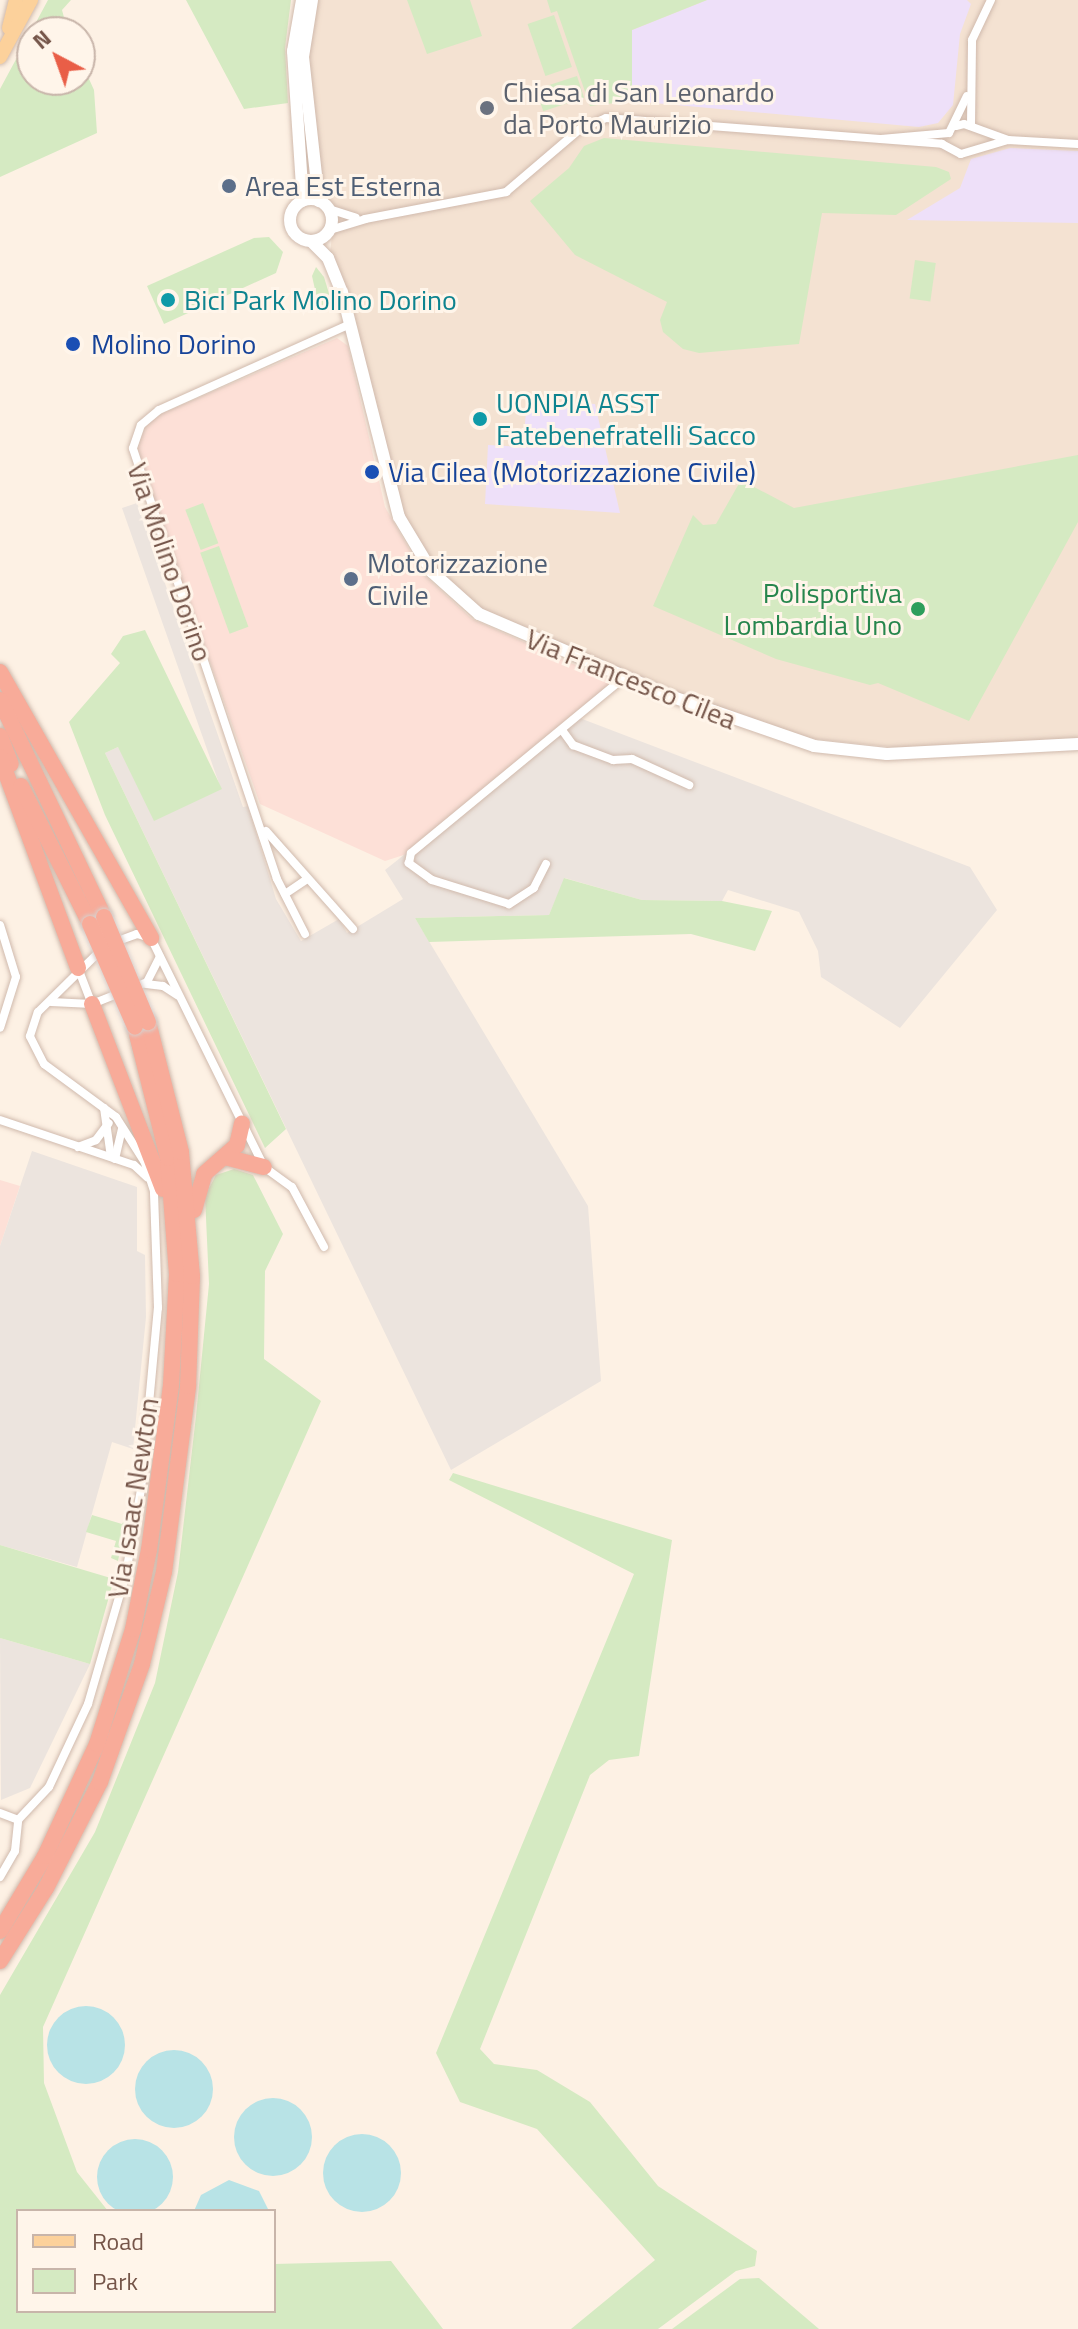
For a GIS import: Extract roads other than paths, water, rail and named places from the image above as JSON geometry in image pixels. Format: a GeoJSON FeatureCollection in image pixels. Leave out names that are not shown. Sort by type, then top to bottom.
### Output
{"type":"FeatureCollection","features":[{"type":"Feature","properties":{"kind":"highway"},"geometry":{"type":"LineString","coordinates":[[0,672],[151,938]]}},
{"type":"Feature","properties":{"kind":"highway"},"geometry":{"type":"LineString","coordinates":[[0,700],[171,1097],[191,1235]]}},
{"type":"Feature","properties":{"kind":"highway"},"geometry":{"type":"LineString","coordinates":[[0,736],[97,920]]}},
{"type":"Feature","properties":{"kind":"highway"},"geometry":{"type":"LineString","coordinates":[[0,757],[78,968]]}},
{"type":"Feature","properties":{"kind":"highway"},"geometry":{"type":"LineString","coordinates":[[92,1004],[163,1186],[177,1274]]}},
{"type":"Feature","properties":{"kind":"highway"},"geometry":{"type":"LineString","coordinates":[[0,1931],[81,1782],[133,1629],[168,1413],[177,1274],[168,1158],[142,1025]]}},
{"type":"Feature","properties":{"kind":"highway"},"geometry":{"type":"LineString","coordinates":[[0,1961],[54,1875],[100,1782],[151,1633],[188,1386],[191,1235],[198,1186],[237,1145],[242,1124]]}},
{"type":"Feature","properties":{"kind":"highway"},"geometry":{"type":"LineString","coordinates":[[225,1157],[264,1167]]}},
{"type":"Feature","properties":{"kind":"main road"},"geometry":{"type":"LineString","coordinates":[[1,56],[27,1]]}},
{"type":"Feature","properties":{"kind":"main road"},"geometry":{"type":"LineString","coordinates":[[0,778],[33,847]]}},
{"type":"Feature","properties":{"kind":"street"},"geometry":{"type":"LineString","coordinates":[[302,0],[293,51],[303,201],[292,212],[291,227],[311,241],[329,231],[365,219],[506,192],[580,129],[606,118],[942,144],[956,152],[971,152],[1008,140]]}},
{"type":"Feature","properties":{"kind":"street"},"geometry":{"type":"LineString","coordinates":[[312,0],[303,57],[329,231]]}},
{"type":"Feature","properties":{"kind":"street"},"geometry":{"type":"LineString","coordinates":[[971,152],[978,143],[968,92],[974,31],[991,0]]}},
{"type":"Feature","properties":{"kind":"street"},"geometry":{"type":"LineString","coordinates":[[956,152],[952,130],[968,92]]}},
{"type":"Feature","properties":{"kind":"street"},"geometry":{"type":"LineString","coordinates":[[872,140],[973,128],[1008,140],[1078,144]]}},
{"type":"Feature","properties":{"kind":"street"},"geometry":{"type":"LineString","coordinates":[[303,201],[365,219]]}},
{"type":"Feature","properties":{"kind":"street","name":"Via Francesco Cilea"},"geometry":{"type":"LineString","coordinates":[[329,231],[330,263],[350,324],[390,490],[423,560],[453,593],[496,624],[623,678],[771,735],[853,752],[1078,744]]}},
{"type":"Feature","properties":{"kind":"street","name":"Via Francesco Cilea"},"geometry":{"type":"LineString","coordinates":[[311,241],[330,263]]}},
{"type":"Feature","properties":{"kind":"street","name":"Via Molino Dorino"},"geometry":{"type":"LineString","coordinates":[[263,827],[135,467],[134,440],[145,420],[159,410],[350,324]]}},
{"type":"Feature","properties":{"kind":"street"},"geometry":{"type":"LineString","coordinates":[[546,864],[534,888],[509,904],[432,880],[409,863],[411,853],[623,678]]}},
{"type":"Feature","properties":{"kind":"street"},"geometry":{"type":"LineString","coordinates":[[562,730],[573,745],[613,760],[632,759],[689,785]]}},
{"type":"Feature","properties":{"kind":"street"},"geometry":{"type":"LineString","coordinates":[[263,827],[307,879],[334,903],[353,929]]}},
{"type":"Feature","properties":{"kind":"street"},"geometry":{"type":"LineString","coordinates":[[263,827],[285,894],[305,934]]}},
{"type":"Feature","properties":{"kind":"street"},"geometry":{"type":"LineString","coordinates":[[285,894],[307,879]]}},
{"type":"Feature","properties":{"kind":"street"},"geometry":{"type":"LineString","coordinates":[[0,925],[16,977],[0,1028]]}},
{"type":"Feature","properties":{"kind":"street"},"geometry":{"type":"LineString","coordinates":[[50,1002],[94,953],[127,936],[151,938],[264,1167],[292,1187],[324,1247]]}},
{"type":"Feature","properties":{"kind":"street"},"geometry":{"type":"LineString","coordinates":[[50,1002],[92,1004],[145,984],[156,973],[160,956]]}},
{"type":"Feature","properties":{"kind":"street"},"geometry":{"type":"LineString","coordinates":[[78,968],[92,1004]]}},
{"type":"Feature","properties":{"kind":"street"},"geometry":{"type":"LineString","coordinates":[[145,984],[163,986],[179,997]]}},
{"type":"Feature","properties":{"kind":"street","name":"Via Isaac Newton"},"geometry":{"type":"LineString","coordinates":[[18,1820],[49,1787],[88,1704],[126,1573],[141,1490],[158,1308],[157,1217],[151,1181],[122,1125],[102,1105],[44,1064],[32,1048],[33,1023],[50,1002]]}},
{"type":"Feature","properties":{"kind":"street"},"geometry":{"type":"LineString","coordinates":[[102,1105],[109,1123],[113,1158]]}},
{"type":"Feature","properties":{"kind":"street"},"geometry":{"type":"LineString","coordinates":[[0,1120],[139,1168],[151,1181]]}},
{"type":"Feature","properties":{"kind":"street"},"geometry":{"type":"LineString","coordinates":[[78,1147],[96,1140],[109,1123]]}},
{"type":"Feature","properties":{"kind":"street"},"geometry":{"type":"LineString","coordinates":[[113,1158],[122,1125]]}},
{"type":"Feature","properties":{"kind":"street"},"geometry":{"type":"LineString","coordinates":[[0,1813],[18,1820],[15,1851],[0,1877]]}},
{"type":"Feature","properties":{"kind":"water"},"geometry":{"type":"Polygon","coordinates":[[[86,2006],[101,2009],[113,2018],[122,2030],[125,2045],[122,2060],[113,2072],[101,2081],[86,2084],[71,2081],[59,2072],[50,2060],[47,2045],[50,2030],[59,2018],[71,2009],[86,2006]]]}},
{"type":"Feature","properties":{"kind":"water"},"geometry":{"type":"Polygon","coordinates":[[[174,2050],[189,2053],[201,2062],[210,2074],[213,2089],[210,2104],[201,2116],[189,2125],[174,2128],[159,2125],[147,2116],[138,2104],[135,2089],[138,2074],[147,2062],[159,2053],[174,2050]]]}},
{"type":"Feature","properties":{"kind":"water"},"geometry":{"type":"Polygon","coordinates":[[[273,2098],[288,2101],[300,2110],[309,2122],[312,2137],[309,2152],[300,2164],[288,2173],[273,2176],[258,2173],[246,2164],[237,2152],[234,2137],[237,2122],[246,2110],[258,2101],[273,2098]]]}},
{"type":"Feature","properties":{"kind":"water"},"geometry":{"type":"Polygon","coordinates":[[[362,2134],[377,2137],[389,2146],[398,2158],[401,2173],[398,2188],[389,2200],[377,2209],[362,2212],[347,2209],[335,2200],[326,2188],[323,2173],[326,2158],[335,2146],[347,2137],[362,2134]]]}},
{"type":"Feature","properties":{"kind":"water"},"geometry":{"type":"Polygon","coordinates":[[[135,2139],[149,2142],[162,2150],[172,2170],[170,2191],[162,2204],[154,2209],[116,2209],[104,2198],[97,2177],[100,2163],[108,2150],[121,2142],[135,2139]]]}},
{"type":"Feature","properties":{"kind":"water"},"geometry":{"type":"Polygon","coordinates":[[[229,2180],[259,2191],[268,2209],[195,2209],[201,2195],[229,2180]]]}},
{"type":"Feature","properties":{"kind":"place","name":"Chiesa di San Leonardo da Porto Maurizio"},"geometry":{"type":"Point","coordinates":[487,108]}},
{"type":"Feature","properties":{"kind":"place","name":"Area Est Esterna"},"geometry":{"type":"Point","coordinates":[229,186]}},
{"type":"Feature","properties":{"kind":"place","name":"Bici Park Molino Dorino"},"geometry":{"type":"Point","coordinates":[168,300]}},
{"type":"Feature","properties":{"kind":"place","name":"Molino Dorino"},"geometry":{"type":"Point","coordinates":[73,344]}},
{"type":"Feature","properties":{"kind":"place","name":"UONPIA ASST Fatebenefratelli Sacco"},"geometry":{"type":"Point","coordinates":[480,419]}},
{"type":"Feature","properties":{"kind":"place","name":"Via Cilea (Motorizzazione Civile)"},"geometry":{"type":"Point","coordinates":[372,472]}},
{"type":"Feature","properties":{"kind":"place","name":"Motorizzazione Civile"},"geometry":{"type":"Point","coordinates":[351,579]}},
{"type":"Feature","properties":{"kind":"place","name":"Polisportiva Lombardia Uno"},"geometry":{"type":"Point","coordinates":[918,609]}}]}
